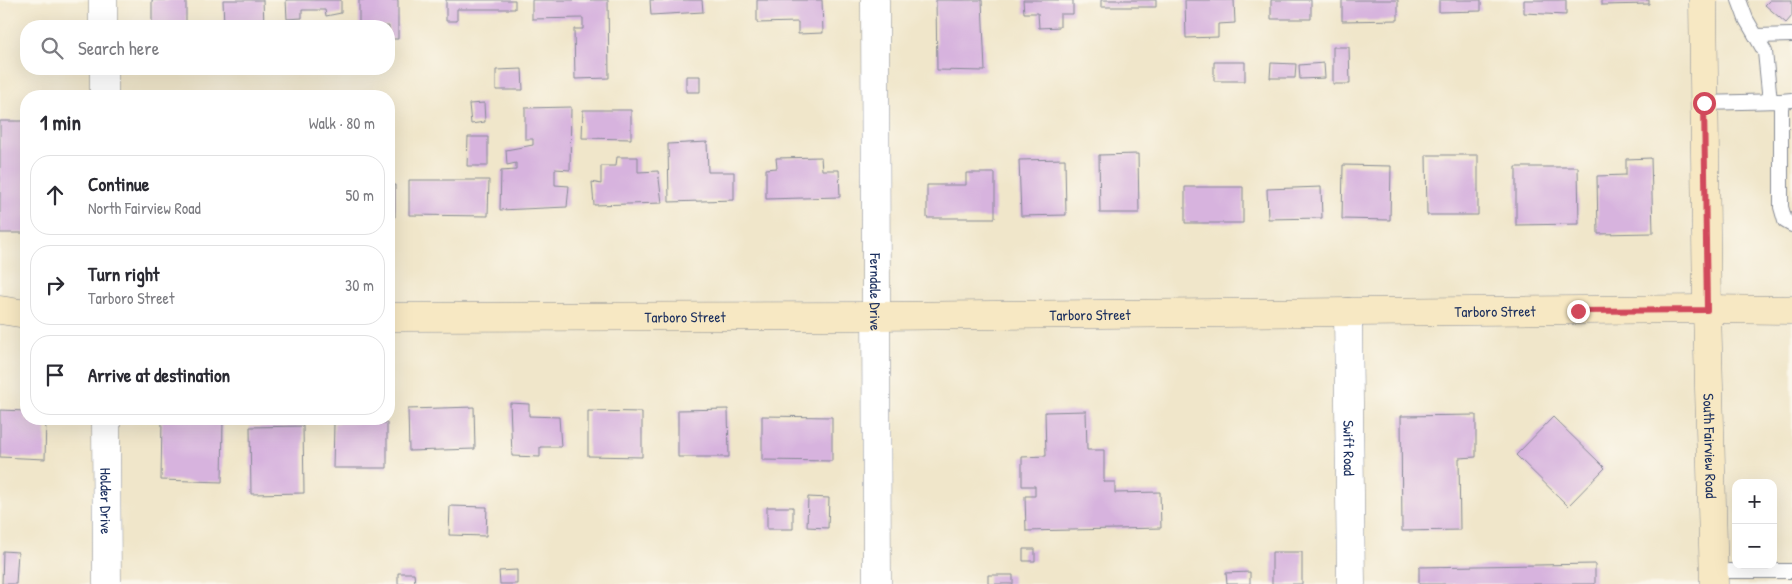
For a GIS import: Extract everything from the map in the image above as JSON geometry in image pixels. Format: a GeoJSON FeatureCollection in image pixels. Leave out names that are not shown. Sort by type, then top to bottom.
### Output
{"type":"FeatureCollection","features":[{"type":"Feature","properties":{"kind":"street"},"geometry":{"type":"LineString","coordinates":[[103,0],[103,20]]}},
{"type":"Feature","properties":{"kind":"street","name":"Ferndale Drive"},"geometry":{"type":"LineString","coordinates":[[875,0],[877,584]]}},
{"type":"Feature","properties":{"kind":"street","name":"South Fairview Road"},"geometry":{"type":"LineString","coordinates":[[1703,0],[1707,310],[1714,578]]}},
{"type":"Feature","properties":{"kind":"street"},"geometry":{"type":"LineString","coordinates":[[104,75],[104,90]]}},
{"type":"Feature","properties":{"kind":"street"},"geometry":{"type":"LineString","coordinates":[[0,310],[20,313]]}},
{"type":"Feature","properties":{"kind":"street","name":"Tarboro Street"},"geometry":{"type":"LineString","coordinates":[[395,317],[1792,310]]}},
{"type":"Feature","properties":{"kind":"street","name":"Swift Road"},"geometry":{"type":"LineString","coordinates":[[1348,312],[1351,584]]}},
{"type":"Feature","properties":{"kind":"street","name":"Holder Drive"},"geometry":{"type":"LineString","coordinates":[[106,425],[107,584]]}},
{"type":"Feature","properties":{"kind":"lane"},"geometry":{"type":"LineString","coordinates":[[1739,0],[1746,19],[1765,52],[1781,101],[1781,206],[1785,221],[1792,225]]}},
{"type":"Feature","properties":{"kind":"lane"},"geometry":{"type":"LineString","coordinates":[[1756,36],[1792,35]]}},
{"type":"Feature","properties":{"kind":"lane"},"geometry":{"type":"LineString","coordinates":[[1704,103],[1781,101]]}},
{"type":"Feature","properties":{"kind":"lane"},"geometry":{"type":"LineString","coordinates":[[1714,578],[1792,571]]}},
{"type":"Feature","properties":{"kind":"building"},"geometry":{"type":"Polygon","coordinates":[[[152,0],[186,0],[186,20],[152,20],[152,0]]]}},
{"type":"Feature","properties":{"kind":"building"},"geometry":{"type":"Polygon","coordinates":[[[223,0],[263,0],[264,20],[224,20],[223,0]]]}},
{"type":"Feature","properties":{"kind":"building"},"geometry":{"type":"Polygon","coordinates":[[[286,0],[341,0],[341,13],[326,16],[325,10],[302,10],[302,18],[287,19],[286,0]]]}},
{"type":"Feature","properties":{"kind":"building"},"geometry":{"type":"Polygon","coordinates":[[[359,0],[398,0],[398,39],[395,39],[395,20],[359,20],[359,0]]]}},
{"type":"Feature","properties":{"kind":"building"},"geometry":{"type":"Polygon","coordinates":[[[446,0],[515,0],[515,9],[457,9],[457,21],[446,21],[446,0]]]}},
{"type":"Feature","properties":{"kind":"building"},"geometry":{"type":"Polygon","coordinates":[[[532,0],[608,0],[609,78],[575,79],[574,29],[583,29],[583,18],[532,19],[532,0]]]}},
{"type":"Feature","properties":{"kind":"building"},"geometry":{"type":"Polygon","coordinates":[[[650,0],[702,0],[703,12],[651,15],[650,0]]]}},
{"type":"Feature","properties":{"kind":"building"},"geometry":{"type":"Polygon","coordinates":[[[757,0],[822,0],[823,33],[798,34],[798,22],[757,23],[757,0]]]}},
{"type":"Feature","properties":{"kind":"building"},"geometry":{"type":"Polygon","coordinates":[[[936,0],[982,0],[985,71],[937,70],[936,0]]]}},
{"type":"Feature","properties":{"kind":"building"},"geometry":{"type":"Polygon","coordinates":[[[1023,0],[1073,0],[1073,14],[1060,14],[1060,27],[1039,28],[1038,13],[1024,13],[1023,0]]]}},
{"type":"Feature","properties":{"kind":"building"},"geometry":{"type":"Polygon","coordinates":[[[1101,0],[1156,0],[1156,7],[1101,7],[1101,0]]]}},
{"type":"Feature","properties":{"kind":"building"},"geometry":{"type":"Polygon","coordinates":[[[1185,0],[1234,0],[1235,23],[1218,24],[1218,37],[1186,38],[1185,0]]]}},
{"type":"Feature","properties":{"kind":"building"},"geometry":{"type":"Polygon","coordinates":[[[1271,0],[1311,0],[1311,19],[1271,19],[1271,0]]]}},
{"type":"Feature","properties":{"kind":"building"},"geometry":{"type":"Polygon","coordinates":[[[1342,0],[1398,0],[1398,20],[1342,21],[1342,0]]]}},
{"type":"Feature","properties":{"kind":"building"},"geometry":{"type":"Polygon","coordinates":[[[1439,0],[1481,0],[1481,11],[1439,12],[1439,0]]]}},
{"type":"Feature","properties":{"kind":"building"},"geometry":{"type":"Polygon","coordinates":[[[1524,0],[1566,0],[1566,15],[1524,13],[1524,0]]]}},
{"type":"Feature","properties":{"kind":"building"},"geometry":{"type":"Polygon","coordinates":[[[1602,0],[1649,0],[1649,4],[1602,5],[1602,0]]]}},
{"type":"Feature","properties":{"kind":"building"},"geometry":{"type":"Polygon","coordinates":[[[1770,0],[1792,0],[1792,16],[1786,23],[1765,5],[1770,0]]]}},
{"type":"Feature","properties":{"kind":"building"},"geometry":{"type":"Polygon","coordinates":[[[1333,47],[1349,47],[1350,84],[1333,84],[1333,47]]]}},
{"type":"Feature","properties":{"kind":"building"},"geometry":{"type":"Polygon","coordinates":[[[1214,62],[1245,62],[1245,81],[1214,81],[1214,62]]]}},
{"type":"Feature","properties":{"kind":"building"},"geometry":{"type":"Polygon","coordinates":[[[1271,63],[1296,64],[1295,78],[1270,78],[1271,63]]]}},
{"type":"Feature","properties":{"kind":"building"},"geometry":{"type":"Polygon","coordinates":[[[1324,63],[1325,78],[1300,79],[1299,65],[1324,63]]]}},
{"type":"Feature","properties":{"kind":"building"},"geometry":{"type":"Polygon","coordinates":[[[522,69],[523,90],[496,90],[496,70],[522,69]]]}},
{"type":"Feature","properties":{"kind":"building"},"geometry":{"type":"Polygon","coordinates":[[[686,76],[700,76],[700,92],[686,92],[686,76]]]}},
{"type":"Feature","properties":{"kind":"building"},"geometry":{"type":"Polygon","coordinates":[[[484,103],[485,122],[471,124],[469,104],[484,103]]]}},
{"type":"Feature","properties":{"kind":"building"},"geometry":{"type":"Polygon","coordinates":[[[571,107],[570,170],[555,169],[555,185],[569,186],[567,207],[500,210],[501,171],[516,170],[516,163],[507,165],[506,150],[533,145],[533,139],[525,139],[525,108],[571,107]]]}},
{"type":"Feature","properties":{"kind":"building"},"geometry":{"type":"Polygon","coordinates":[[[583,110],[631,110],[631,139],[582,138],[583,110]]]}},
{"type":"Feature","properties":{"kind":"building"},"geometry":{"type":"Polygon","coordinates":[[[0,121],[20,121],[20,233],[0,233],[0,121]]]}},
{"type":"Feature","properties":{"kind":"building"},"geometry":{"type":"Polygon","coordinates":[[[468,137],[488,137],[488,166],[467,166],[468,137]]]}},
{"type":"Feature","properties":{"kind":"building"},"geometry":{"type":"Polygon","coordinates":[[[707,142],[708,172],[734,172],[734,200],[669,202],[668,144],[707,142]]]}},
{"type":"Feature","properties":{"kind":"building"},"geometry":{"type":"Polygon","coordinates":[[[1138,154],[1139,213],[1100,213],[1099,155],[1138,154]]]}},
{"type":"Feature","properties":{"kind":"building"},"geometry":{"type":"Polygon","coordinates":[[[1426,155],[1478,155],[1478,215],[1427,215],[1426,155]]]}},
{"type":"Feature","properties":{"kind":"building"},"geometry":{"type":"Polygon","coordinates":[[[617,157],[638,157],[638,172],[658,171],[662,203],[594,205],[592,182],[601,184],[601,166],[616,166],[617,157]]]}},
{"type":"Feature","properties":{"kind":"building"},"geometry":{"type":"Polygon","coordinates":[[[821,157],[822,170],[839,170],[840,197],[766,199],[766,169],[777,168],[776,158],[821,157]]]}},
{"type":"Feature","properties":{"kind":"building"},"geometry":{"type":"Polygon","coordinates":[[[1651,158],[1653,233],[1598,234],[1597,176],[1626,175],[1626,159],[1651,158]]]}},
{"type":"Feature","properties":{"kind":"building"},"geometry":{"type":"Polygon","coordinates":[[[1065,159],[1066,215],[1021,216],[1019,160],[1065,159]]]}},
{"type":"Feature","properties":{"kind":"building"},"geometry":{"type":"Polygon","coordinates":[[[1343,165],[1391,166],[1390,220],[1342,219],[1343,165]]]}},
{"type":"Feature","properties":{"kind":"building"},"geometry":{"type":"Polygon","coordinates":[[[1516,167],[1578,167],[1579,224],[1516,225],[1516,167]]]}},
{"type":"Feature","properties":{"kind":"building"},"geometry":{"type":"Polygon","coordinates":[[[966,173],[995,173],[995,218],[927,218],[927,185],[966,185],[966,173]]]}},
{"type":"Feature","properties":{"kind":"building"},"geometry":{"type":"Polygon","coordinates":[[[409,180],[489,180],[488,216],[409,215],[409,180]]]}},
{"type":"Feature","properties":{"kind":"building"},"geometry":{"type":"Polygon","coordinates":[[[1185,187],[1243,187],[1243,223],[1185,223],[1185,187]]]}},
{"type":"Feature","properties":{"kind":"building"},"geometry":{"type":"Polygon","coordinates":[[[1321,187],[1322,218],[1268,219],[1267,189],[1321,187]]]}},
{"type":"Feature","properties":{"kind":"building"},"geometry":{"type":"Polygon","coordinates":[[[510,403],[529,404],[529,416],[559,417],[561,447],[540,447],[540,457],[512,456],[510,403]]]}},
{"type":"Feature","properties":{"kind":"building"},"geometry":{"type":"Polygon","coordinates":[[[474,407],[475,449],[409,451],[408,409],[474,407]]]}},
{"type":"Feature","properties":{"kind":"building"},"geometry":{"type":"Polygon","coordinates":[[[728,409],[729,457],[678,457],[678,410],[728,409]]]}},
{"type":"Feature","properties":{"kind":"building"},"geometry":{"type":"Polygon","coordinates":[[[0,410],[20,411],[20,425],[46,425],[45,459],[0,457],[0,410]]]}},
{"type":"Feature","properties":{"kind":"building"},"geometry":{"type":"Polygon","coordinates":[[[588,411],[642,412],[642,457],[588,456],[588,411]]]}},
{"type":"Feature","properties":{"kind":"building"},"geometry":{"type":"Polygon","coordinates":[[[1086,411],[1087,450],[1104,450],[1104,482],[1115,482],[1115,493],[1160,492],[1161,528],[1026,531],[1025,496],[1035,496],[1035,486],[1022,486],[1022,457],[1046,456],[1045,412],[1086,411]]]}},
{"type":"Feature","properties":{"kind":"building"},"geometry":{"type":"Polygon","coordinates":[[[1476,415],[1476,457],[1459,458],[1460,530],[1402,531],[1401,416],[1476,415]]]}},
{"type":"Feature","properties":{"kind":"building"},"geometry":{"type":"Polygon","coordinates":[[[762,416],[832,417],[832,461],[762,460],[762,416]]]}},
{"type":"Feature","properties":{"kind":"building"},"geometry":{"type":"Polygon","coordinates":[[[1553,417],[1605,468],[1568,506],[1516,455],[1553,417]]]}},
{"type":"Feature","properties":{"kind":"building"},"geometry":{"type":"Polygon","coordinates":[[[162,425],[223,425],[222,482],[161,480],[162,425]]]}},
{"type":"Feature","properties":{"kind":"building"},"geometry":{"type":"Polygon","coordinates":[[[334,425],[387,425],[387,468],[333,468],[334,425]]]}},
{"type":"Feature","properties":{"kind":"building"},"geometry":{"type":"Polygon","coordinates":[[[303,426],[304,493],[251,494],[250,427],[303,426]]]}},
{"type":"Feature","properties":{"kind":"building"},"geometry":{"type":"Polygon","coordinates":[[[808,497],[829,498],[828,528],[807,527],[808,497]]]}},
{"type":"Feature","properties":{"kind":"building"},"geometry":{"type":"Polygon","coordinates":[[[450,506],[487,507],[486,536],[449,535],[450,506]]]}},
{"type":"Feature","properties":{"kind":"building"},"geometry":{"type":"Polygon","coordinates":[[[767,507],[793,507],[793,529],[767,529],[767,507]]]}},
{"type":"Feature","properties":{"kind":"building"},"geometry":{"type":"Polygon","coordinates":[[[1023,549],[1035,549],[1035,561],[1023,561],[1023,549]]]}},
{"type":"Feature","properties":{"kind":"building"},"geometry":{"type":"Polygon","coordinates":[[[3,551],[18,552],[16,584],[2,584],[3,551]]]}},
{"type":"Feature","properties":{"kind":"building"},"geometry":{"type":"Polygon","coordinates":[[[1272,552],[1302,552],[1302,584],[1272,584],[1272,552]]]}},
{"type":"Feature","properties":{"kind":"building"},"geometry":{"type":"Polygon","coordinates":[[[1595,564],[1595,584],[1419,584],[1419,567],[1595,564]]]}},
{"type":"Feature","properties":{"kind":"building"},"geometry":{"type":"Polygon","coordinates":[[[517,570],[517,584],[500,584],[499,571],[517,570]]]}},
{"type":"Feature","properties":{"kind":"building"},"geometry":{"type":"Polygon","coordinates":[[[1250,572],[1250,584],[1227,584],[1226,573],[1250,572]]]}},
{"type":"Feature","properties":{"kind":"building"},"geometry":{"type":"Polygon","coordinates":[[[398,573],[414,573],[415,584],[398,584],[398,573]]]}},
{"type":"Feature","properties":{"kind":"building"},"geometry":{"type":"Polygon","coordinates":[[[988,575],[1013,575],[1013,584],[988,584],[988,575]]]}},
{"type":"Feature","properties":{"kind":"route"},"geometry":{"type":"LineString","coordinates":[[1578,311],[1707,310],[1704,103]]}}]}
